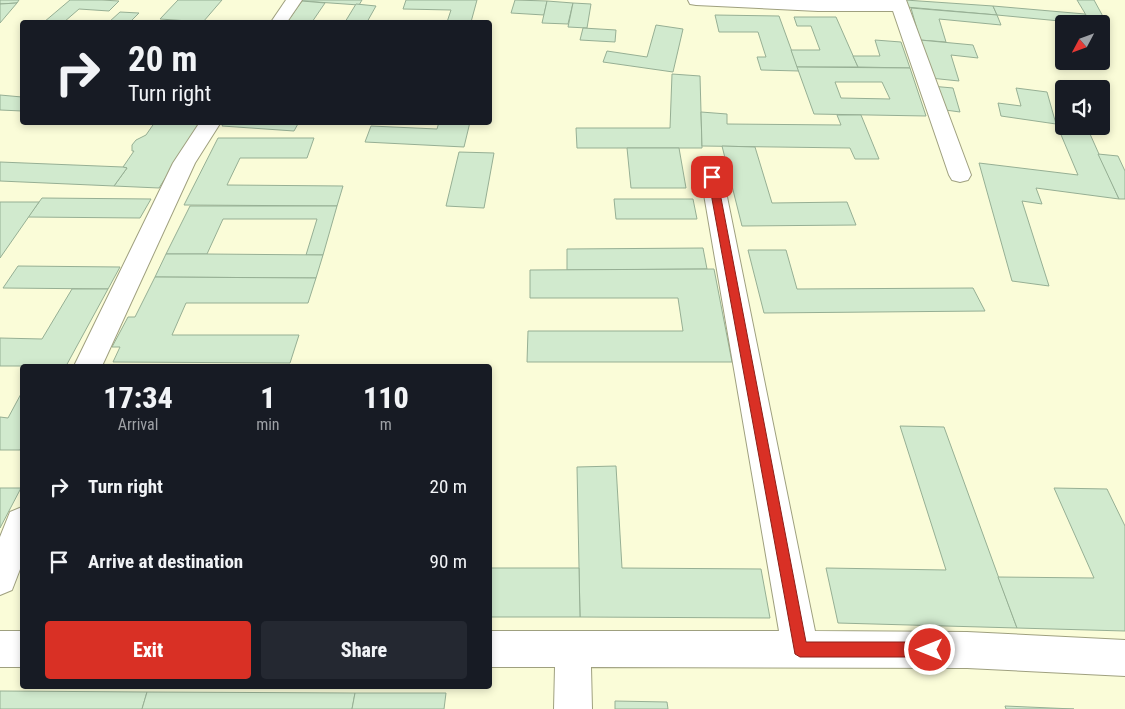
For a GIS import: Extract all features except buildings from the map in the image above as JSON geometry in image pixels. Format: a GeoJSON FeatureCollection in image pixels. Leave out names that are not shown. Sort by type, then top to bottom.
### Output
{"type":"FeatureCollection","features":[{"type":"Feature","properties":{"kind":"street"},"geometry":{"type":"LineString","coordinates":[[280,20],[294,0]]}},
{"type":"Feature","properties":{"kind":"street"},"geometry":{"type":"LineString","coordinates":[[696,0],[818,6],[899,3],[960,175]]}},
{"type":"Feature","properties":{"kind":"street"},"geometry":{"type":"LineString","coordinates":[[89,364],[184,163],[209,125]]}},
{"type":"Feature","properties":{"kind":"street"},"geometry":{"type":"LineString","coordinates":[[712,177],[800,649]]}},
{"type":"Feature","properties":{"kind":"street"},"geometry":{"type":"LineString","coordinates":[[0,578],[20,528]]}},
{"type":"Feature","properties":{"kind":"street"},"geometry":{"type":"LineString","coordinates":[[0,649],[20,649]]}},
{"type":"Feature","properties":{"kind":"street"},"geometry":{"type":"LineString","coordinates":[[492,649],[967,650],[1125,658]]}},
{"type":"Feature","properties":{"kind":"street"},"geometry":{"type":"LineString","coordinates":[[573,650],[573,709]]}},
{"type":"Feature","properties":{"kind":"route"},"geometry":{"type":"LineString","coordinates":[[712,177],[800,649],[930,650]]}}]}
